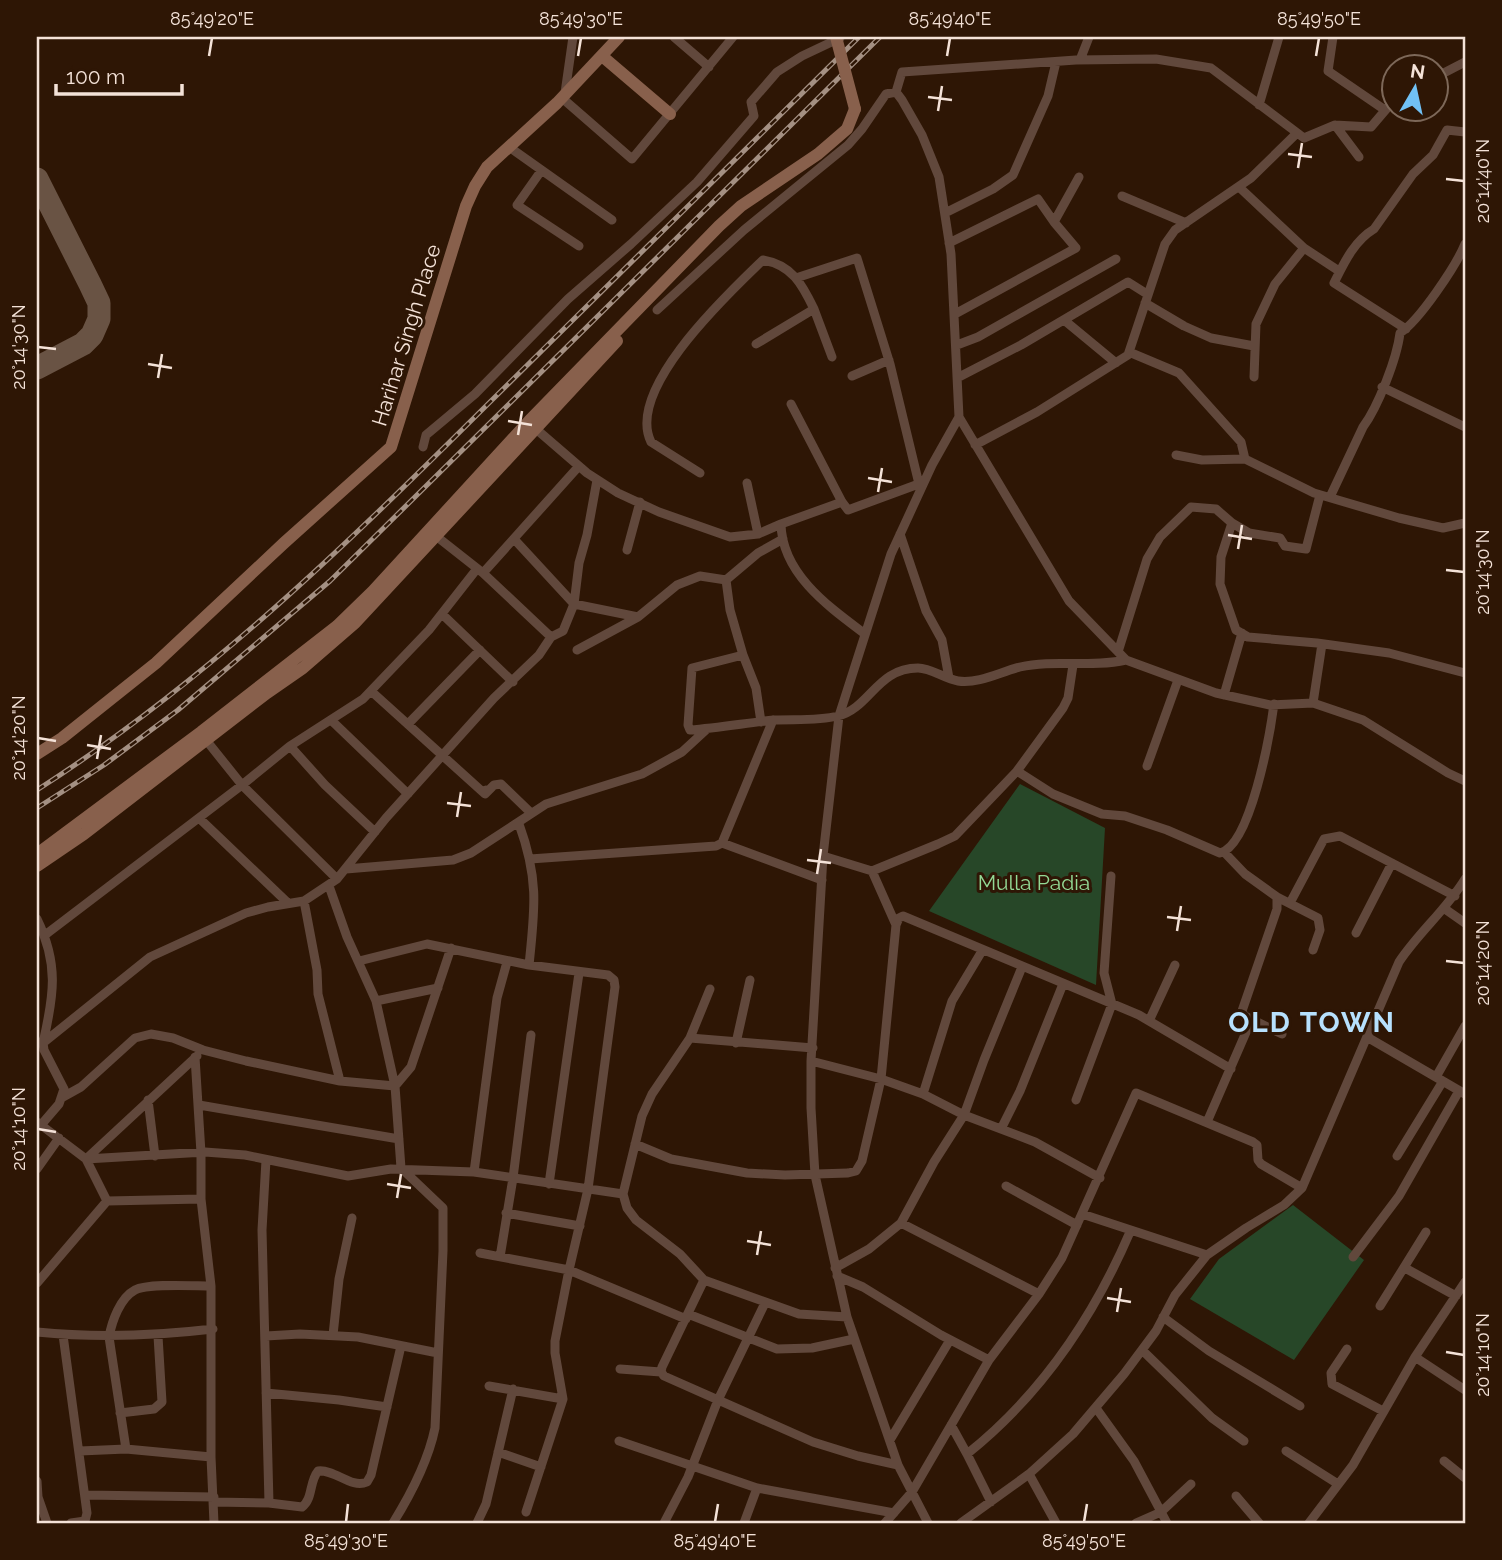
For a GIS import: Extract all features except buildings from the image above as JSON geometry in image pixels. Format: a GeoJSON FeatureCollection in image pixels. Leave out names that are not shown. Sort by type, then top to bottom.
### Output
{"type":"FeatureCollection","features":[{"type":"Feature","properties":{"kind":"street"},"geometry":{"type":"LineString","coordinates":[[573,37],[563,97],[632,159],[733,37]]}},
{"type":"Feature","properties":{"kind":"street","name":"Harihar Singh Place"},"geometry":{"type":"LineString","coordinates":[[37,754],[62,738],[156,663],[391,447],[475,186],[487,167],[563,97],[620,37]]}},
{"type":"Feature","properties":{"kind":"street"},"geometry":{"type":"LineString","coordinates":[[674,37],[709,66]]}},
{"type":"Feature","properties":{"kind":"street"},"geometry":{"type":"LineString","coordinates":[[37,854],[337,626],[373,591],[529,421],[719,226],[741,206],[818,155],[847,130],[855,109],[836,37]]}},
{"type":"Feature","properties":{"kind":"street"},"geometry":{"type":"LineString","coordinates":[[423,447],[426,435],[475,394],[568,299],[632,244],[697,182],[754,116],[751,102],[777,72],[802,56],[842,37]]}},
{"type":"Feature","properties":{"kind":"street"},"geometry":{"type":"LineString","coordinates":[[1080,60],[1089,37]]}},
{"type":"Feature","properties":{"kind":"street"},"geometry":{"type":"LineString","coordinates":[[1259,105],[1279,37]]}},
{"type":"Feature","properties":{"kind":"street"},"geometry":{"type":"LineString","coordinates":[[1333,37],[1328,71],[1380,107]]}},
{"type":"Feature","properties":{"kind":"street"},"geometry":{"type":"LineString","coordinates":[[601,56],[670,114]]}},
{"type":"Feature","properties":{"kind":"street"},"geometry":{"type":"LineString","coordinates":[[896,92],[902,72],[1080,60],[1156,59],[1211,68],[1304,138],[1335,125],[1371,127],[1380,116]]}},
{"type":"Feature","properties":{"kind":"street"},"geometry":{"type":"LineString","coordinates":[[945,213],[993,189],[1013,175],[1048,96],[1056,62]]}},
{"type":"Feature","properties":{"kind":"street"},"geometry":{"type":"LineString","coordinates":[[896,92],[922,135],[939,177],[949,243],[955,314],[959,417],[922,483],[891,554],[839,716],[822,880],[811,1061],[811,1108],[815,1175],[846,1317],[898,1465],[928,1523]]}},
{"type":"Feature","properties":{"kind":"street"},"geometry":{"type":"LineString","coordinates":[[657,310],[744,230],[848,145],[886,94],[896,92]]}},
{"type":"Feature","properties":{"kind":"street"},"geometry":{"type":"LineString","coordinates":[[1335,125],[1359,157]]}},
{"type":"Feature","properties":{"kind":"street"},"geometry":{"type":"LineString","coordinates":[[1406,329],[1334,283],[1346,256],[1374,229],[1413,174],[1433,155],[1447,130],[1465,132]]}},
{"type":"Feature","properties":{"kind":"street"},"geometry":{"type":"LineString","coordinates":[[975,445],[1037,412],[1128,355],[1165,244],[1175,230],[1251,178],[1297,133]]}},
{"type":"Feature","properties":{"kind":"street"},"geometry":{"type":"LineString","coordinates":[[509,147],[612,220]]}},
{"type":"Feature","properties":{"kind":"street"},"geometry":{"type":"LineString","coordinates":[[541,171],[517,205],[579,246]]}},
{"type":"Feature","properties":{"kind":"street"},"geometry":{"type":"LineString","coordinates":[[1054,222],[1079,177]]}},
{"type":"Feature","properties":{"kind":"street"},"geometry":{"type":"LineString","coordinates":[[1239,187],[1304,248],[1339,271]]}},
{"type":"Feature","properties":{"kind":"street"},"geometry":{"type":"LineString","coordinates":[[1122,196],[1186,223]]}},
{"type":"Feature","properties":{"kind":"street"},"geometry":{"type":"LineString","coordinates":[[949,243],[1038,199],[1076,248],[955,314]]}},
{"type":"Feature","properties":{"kind":"street"},"geometry":{"type":"LineString","coordinates":[[37,866],[84,834],[303,668],[344,632],[536,429],[719,226]]}},
{"type":"Feature","properties":{"kind":"street"},"geometry":{"type":"LineString","coordinates":[[1118,652],[1141,575],[1160,537],[1191,507],[1216,509],[1249,533],[1280,538],[1285,546],[1306,549],[1325,496],[1370,417],[1396,354],[1400,333],[1423,312],[1465,244]]}},
{"type":"Feature","properties":{"kind":"street"},"geometry":{"type":"LineString","coordinates":[[1254,377],[1256,324],[1275,284],[1304,248]]}},
{"type":"Feature","properties":{"kind":"street"},"geometry":{"type":"LineString","coordinates":[[796,278],[857,258],[889,360],[922,483]]}},
{"type":"Feature","properties":{"kind":"street"},"geometry":{"type":"LineString","coordinates":[[957,345],[978,337],[1116,259]]}},
{"type":"Feature","properties":{"kind":"street"},"geometry":{"type":"LineString","coordinates":[[700,473],[651,442],[647,434],[650,399],[679,350],[710,310],[763,260],[778,263],[801,283],[832,357]]}},
{"type":"Feature","properties":{"kind":"street"},"geometry":{"type":"LineString","coordinates":[[959,377],[1021,345],[1128,282],[1184,326],[1211,338],[1254,346]]}},
{"type":"Feature","properties":{"kind":"street"},"geometry":{"type":"LineString","coordinates":[[756,344],[814,309]]}},
{"type":"Feature","properties":{"kind":"street"},"geometry":{"type":"LineString","coordinates":[[1064,320],[1116,363]]}},
{"type":"Feature","properties":{"kind":"street"},"geometry":{"type":"LineString","coordinates":[[1129,352],[1179,373],[1241,442],[1245,459]]}},
{"type":"Feature","properties":{"kind":"street"},"geometry":{"type":"LineString","coordinates":[[852,376],[889,360]]}},
{"type":"Feature","properties":{"kind":"street"},"geometry":{"type":"LineString","coordinates":[[1382,387],[1465,427]]}},
{"type":"Feature","properties":{"kind":"street"},"geometry":{"type":"LineString","coordinates":[[791,404],[848,510],[922,483]]}},
{"type":"Feature","properties":{"kind":"street"},"geometry":{"type":"LineString","coordinates":[[959,417],[1069,601],[1126,660],[1224,695],[1274,705],[1313,703],[1363,720],[1465,781]]}},
{"type":"Feature","properties":{"kind":"street"},"geometry":{"type":"LineString","coordinates":[[536,429],[579,466],[618,493],[659,512],[730,537],[758,534],[842,502]]}},
{"type":"Feature","properties":{"kind":"street"},"geometry":{"type":"LineString","coordinates":[[1176,455],[1202,460],[1245,459],[1325,496],[1430,526],[1443,528],[1465,523]]}},
{"type":"Feature","properties":{"kind":"street"},"geometry":{"type":"LineString","coordinates":[[45,935],[200,819],[290,746],[363,699],[579,466]]}},
{"type":"Feature","properties":{"kind":"street"},"geometry":{"type":"LineString","coordinates":[[40,1043],[150,957],[246,913],[304,901],[333,882],[346,869],[375,832],[494,698],[539,655],[551,637],[563,631],[574,604],[579,563],[597,480]]}},
{"type":"Feature","properties":{"kind":"street"},"geometry":{"type":"LineString","coordinates":[[747,483],[758,534]]}},
{"type":"Feature","properties":{"kind":"street"},"geometry":{"type":"LineString","coordinates":[[628,550],[640,502]]}},
{"type":"Feature","properties":{"kind":"street"},"geometry":{"type":"LineString","coordinates":[[1232,523],[1221,557],[1220,584],[1236,629],[1241,633],[1248,637],[1322,643],[1389,653],[1465,673]]}},
{"type":"Feature","properties":{"kind":"street"},"geometry":{"type":"LineString","coordinates":[[781,524],[790,561],[821,601],[865,634]]}},
{"type":"Feature","properties":{"kind":"street"},"geometry":{"type":"LineString","coordinates":[[900,534],[926,611],[942,640],[949,678]]}},
{"type":"Feature","properties":{"kind":"street"},"geometry":{"type":"LineString","coordinates":[[436,536],[551,637]]}},
{"type":"Feature","properties":{"kind":"street"},"geometry":{"type":"LineString","coordinates":[[514,539],[574,604],[638,617]]}},
{"type":"Feature","properties":{"kind":"street"},"geometry":{"type":"LineString","coordinates":[[761,722],[756,688],[730,610],[726,580],[735,570],[783,539]]}},
{"type":"Feature","properties":{"kind":"street"},"geometry":{"type":"LineString","coordinates":[[577,650],[638,617],[677,585],[700,576],[726,580]]}},
{"type":"Feature","properties":{"kind":"street"},"geometry":{"type":"LineString","coordinates":[[442,614],[513,682]]}},
{"type":"Feature","properties":{"kind":"street"},"geometry":{"type":"LineString","coordinates":[[1224,695],[1241,633]]}},
{"type":"Feature","properties":{"kind":"street"},"geometry":{"type":"LineString","coordinates":[[1313,703],[1322,643]]}},
{"type":"Feature","properties":{"kind":"street"},"geometry":{"type":"LineString","coordinates":[[408,724],[480,650]]}},
{"type":"Feature","properties":{"kind":"street"},"geometry":{"type":"LineString","coordinates":[[743,655],[692,668],[688,725],[690,730],[773,720],[839,716],[860,705],[873,688],[888,677],[919,668],[958,681],[973,680],[1040,663],[1110,664],[1126,660]]}},
{"type":"Feature","properties":{"kind":"street"},"geometry":{"type":"LineString","coordinates":[[824,856],[872,871],[955,836],[1017,771],[1063,708],[1068,698],[1073,665]]}},
{"type":"Feature","properties":{"kind":"street"},"geometry":{"type":"LineString","coordinates":[[1147,766],[1178,680]]}},
{"type":"Feature","properties":{"kind":"street"},"geometry":{"type":"LineString","coordinates":[[372,691],[485,791],[501,784],[531,813]]}},
{"type":"Feature","properties":{"kind":"street"},"geometry":{"type":"LineString","coordinates":[[1017,771],[1053,794],[1102,814],[1125,816],[1167,830],[1220,853],[1224,852],[1230,848],[1241,829],[1253,799],[1268,744],[1274,705]]}},
{"type":"Feature","properties":{"kind":"street"},"geometry":{"type":"LineString","coordinates":[[331,720],[408,794]]}},
{"type":"Feature","properties":{"kind":"street"},"geometry":{"type":"LineString","coordinates":[[530,859],[716,846],[722,843],[773,720]]}},
{"type":"Feature","properties":{"kind":"street"},"geometry":{"type":"LineString","coordinates":[[346,869],[453,860],[471,853],[546,804],[642,774],[682,752],[707,729]]}},
{"type":"Feature","properties":{"kind":"street"},"geometry":{"type":"LineString","coordinates":[[206,740],[242,785],[333,882],[347,937],[376,1001],[395,1087],[401,1168],[443,1208],[438,1395],[431,1448],[394,1523]]}},
{"type":"Feature","properties":{"kind":"street"},"geometry":{"type":"LineString","coordinates":[[290,746],[325,785],[375,832]]}},
{"type":"Feature","properties":{"kind":"street"},"geometry":{"type":"LineString","coordinates":[[200,819],[288,903]]}},
{"type":"Feature","properties":{"kind":"street"},"geometry":{"type":"LineString","coordinates":[[519,824],[530,859],[535,906],[528,965]]}},
{"type":"Feature","properties":{"kind":"street"},"geometry":{"type":"LineString","coordinates":[[1290,903],[1324,839],[1339,836],[1455,896]]}},
{"type":"Feature","properties":{"kind":"street"},"geometry":{"type":"LineString","coordinates":[[722,843],[822,880]]}},
{"type":"Feature","properties":{"kind":"street"},"geometry":{"type":"LineString","coordinates":[[1224,852],[1245,874],[1277,897],[1318,918],[1321,930],[1313,950]]}},
{"type":"Feature","properties":{"kind":"street"},"geometry":{"type":"LineString","coordinates":[[1356,933],[1392,863]]}},
{"type":"Feature","properties":{"kind":"street"},"geometry":{"type":"LineString","coordinates":[[872,871],[896,925]]}},
{"type":"Feature","properties":{"kind":"street"},"geometry":{"type":"LineString","coordinates":[[1076,1100],[1112,1004],[1104,972],[1111,876]]}},
{"type":"Feature","properties":{"kind":"street"},"geometry":{"type":"LineString","coordinates":[[961,1523],[1029,1474],[1066,1441],[1142,1350],[1175,1295],[1207,1255],[1284,1205],[1301,1188],[1399,962],[1413,941],[1445,909],[1465,879]]}},
{"type":"Feature","properties":{"kind":"street"},"geometry":{"type":"LineString","coordinates":[[1207,1122],[1248,1024],[1243,1015],[1244,1006],[1277,909],[1277,897]]}},
{"type":"Feature","properties":{"kind":"street"},"geometry":{"type":"LineString","coordinates":[[304,901],[317,970],[318,993],[340,1081]]}},
{"type":"Feature","properties":{"kind":"street"},"geometry":{"type":"LineString","coordinates":[[1445,909],[1465,923]]}},
{"type":"Feature","properties":{"kind":"street"},"geometry":{"type":"LineString","coordinates":[[635,1144],[671,1159],[747,1173],[815,1175],[848,1173],[860,1167],[881,1079],[896,925],[899,918],[911,918],[982,951],[1112,1004],[1149,1021],[1231,1069]]}},
{"type":"Feature","properties":{"kind":"street"},"geometry":{"type":"LineString","coordinates":[[37,919],[45,935],[54,974],[53,997],[40,1043],[60,1078],[64,1089],[63,1097]]}},
{"type":"Feature","properties":{"kind":"street"},"geometry":{"type":"LineString","coordinates":[[359,961],[427,944],[507,962],[608,975],[614,979],[588,1189],[555,1340],[563,1399],[526,1512]]}},
{"type":"Feature","properties":{"kind":"street"},"geometry":{"type":"LineString","coordinates":[[395,1087],[411,1068],[451,948]]}},
{"type":"Feature","properties":{"kind":"street"},"geometry":{"type":"LineString","coordinates":[[923,1094],[952,1002],[982,951]]}},
{"type":"Feature","properties":{"kind":"street"},"geometry":{"type":"LineString","coordinates":[[474,1172],[497,999],[507,962]]}},
{"type":"Feature","properties":{"kind":"street"},"geometry":{"type":"LineString","coordinates":[[1149,1021],[1175,965]]}},
{"type":"Feature","properties":{"kind":"street"},"geometry":{"type":"LineString","coordinates":[[836,1272],[901,1223],[934,1162],[964,1115],[1022,967]]}},
{"type":"Feature","properties":{"kind":"street"},"geometry":{"type":"LineString","coordinates":[[549,1184],[579,973]]}},
{"type":"Feature","properties":{"kind":"street"},"geometry":{"type":"LineString","coordinates":[[736,1043],[750,980]]}},
{"type":"Feature","properties":{"kind":"street"},"geometry":{"type":"LineString","coordinates":[[1001,1129],[1020,1091],[1063,984]]}},
{"type":"Feature","properties":{"kind":"street"},"geometry":{"type":"LineString","coordinates":[[376,1001],[438,988]]}},
{"type":"Feature","properties":{"kind":"street"},"geometry":{"type":"LineString","coordinates":[[710,989],[690,1038],[646,1106],[623,1194],[627,1208],[636,1220],[680,1254],[704,1280],[799,1314],[846,1317]]}},
{"type":"Feature","properties":{"kind":"street"},"geometry":{"type":"LineString","coordinates":[[1243,1015],[1282,1034]]}},
{"type":"Feature","properties":{"kind":"street"},"geometry":{"type":"LineString","coordinates":[[1398,1156],[1465,1026]]}},
{"type":"Feature","properties":{"kind":"street"},"geometry":{"type":"LineString","coordinates":[[107,1201],[86,1159],[39,1124],[63,1097],[80,1087],[135,1038],[151,1034],[173,1038],[203,1050],[340,1081],[395,1087]]}},
{"type":"Feature","properties":{"kind":"street"},"geometry":{"type":"LineString","coordinates":[[500,1257],[531,1035]]}},
{"type":"Feature","properties":{"kind":"street"},"geometry":{"type":"LineString","coordinates":[[1353,1257],[1399,1196],[1462,1093],[1367,1037]]}},
{"type":"Feature","properties":{"kind":"street"},"geometry":{"type":"LineString","coordinates":[[690,1038],[813,1048]]}},
{"type":"Feature","properties":{"kind":"street"},"geometry":{"type":"LineString","coordinates":[[86,1159],[203,1050]]}},
{"type":"Feature","properties":{"kind":"street"},"geometry":{"type":"LineString","coordinates":[[195,1057],[201,1199],[213,1329],[211,1457],[214,1523]]}},
{"type":"Feature","properties":{"kind":"street"},"geometry":{"type":"LineString","coordinates":[[811,1061],[881,1079],[923,1094],[964,1115],[1035,1142],[1100,1178]]}},
{"type":"Feature","properties":{"kind":"street"},"geometry":{"type":"LineString","coordinates":[[886,1523],[912,1492],[989,1360],[1039,1294],[1062,1258],[1136,1093],[1253,1142],[1257,1145],[1258,1160],[1261,1164],[1301,1188]]}},
{"type":"Feature","properties":{"kind":"street"},"geometry":{"type":"LineString","coordinates":[[148,1100],[155,1156]]}},
{"type":"Feature","properties":{"kind":"street"},"geometry":{"type":"LineString","coordinates":[[199,1105],[400,1139]]}},
{"type":"Feature","properties":{"kind":"street"},"geometry":{"type":"LineString","coordinates":[[37,1169],[59,1138]]}},
{"type":"Feature","properties":{"kind":"street"},"geometry":{"type":"LineString","coordinates":[[86,1159],[201,1153],[245,1155],[348,1176],[401,1168],[474,1172],[623,1194]]}},
{"type":"Feature","properties":{"kind":"street"},"geometry":{"type":"LineString","coordinates":[[266,1160],[262,1230],[269,1503]]}},
{"type":"Feature","properties":{"kind":"street"},"geometry":{"type":"LineString","coordinates":[[1006,1186],[1077,1225]]}},
{"type":"Feature","properties":{"kind":"street"},"geometry":{"type":"LineString","coordinates":[[37,1283],[107,1201],[201,1199]]}},
{"type":"Feature","properties":{"kind":"street"},"geometry":{"type":"LineString","coordinates":[[506,1213],[580,1226]]}},
{"type":"Feature","properties":{"kind":"street"},"geometry":{"type":"LineString","coordinates":[[1082,1214],[1130,1232],[1207,1255]]}},
{"type":"Feature","properties":{"kind":"street"},"geometry":{"type":"LineString","coordinates":[[333,1335],[339,1279],[352,1218]]}},
{"type":"Feature","properties":{"kind":"street"},"geometry":{"type":"LineString","coordinates":[[901,1223],[1039,1294]]}},
{"type":"Feature","properties":{"kind":"street"},"geometry":{"type":"LineString","coordinates":[[967,1454],[983,1442],[1029,1396],[1069,1346],[1101,1294],[1130,1232]]}},
{"type":"Feature","properties":{"kind":"street"},"geometry":{"type":"LineString","coordinates":[[1380,1306],[1426,1232]]}},
{"type":"Feature","properties":{"kind":"street"},"geometry":{"type":"LineString","coordinates":[[480,1253],[569,1270],[777,1349],[790,1350],[854,1339]]}},
{"type":"Feature","properties":{"kind":"street"},"geometry":{"type":"LineString","coordinates":[[1405,1268],[1456,1296]]}},
{"type":"Feature","properties":{"kind":"street"},"geometry":{"type":"LineString","coordinates":[[836,1272],[950,1340],[989,1360]]}},
{"type":"Feature","properties":{"kind":"street"},"geometry":{"type":"LineString","coordinates":[[661,1372],[704,1280]]}},
{"type":"Feature","properties":{"kind":"street"},"geometry":{"type":"LineString","coordinates":[[1309,1523],[1361,1451],[1415,1357],[1465,1282]]}},
{"type":"Feature","properties":{"kind":"street"},"geometry":{"type":"LineString","coordinates":[[126,1449],[109,1337],[118,1309],[134,1290],[145,1287],[211,1286]]}},
{"type":"Feature","properties":{"kind":"street"},"geometry":{"type":"LineString","coordinates":[[664,1523],[693,1465],[718,1400],[765,1303]]}},
{"type":"Feature","properties":{"kind":"street"},"geometry":{"type":"LineString","coordinates":[[1163,1317],[1209,1351],[1300,1406]]}},
{"type":"Feature","properties":{"kind":"street"},"geometry":{"type":"LineString","coordinates":[[37,1332],[109,1337],[158,1336],[213,1329]]}},
{"type":"Feature","properties":{"kind":"street"},"geometry":{"type":"LineString","coordinates":[[64,1335],[88,1513],[85,1521],[71,1523]]}},
{"type":"Feature","properties":{"kind":"street"},"geometry":{"type":"LineString","coordinates":[[120,1413],[155,1409],[162,1402],[158,1336]]}},
{"type":"Feature","properties":{"kind":"street"},"geometry":{"type":"LineString","coordinates":[[266,1336],[358,1337],[438,1353]]}},
{"type":"Feature","properties":{"kind":"street"},"geometry":{"type":"LineString","coordinates":[[890,1440],[950,1340]]}},
{"type":"Feature","properties":{"kind":"street"},"geometry":{"type":"LineString","coordinates":[[86,1495],[269,1503],[296,1508],[306,1506],[314,1475],[318,1471],[332,1472],[356,1484],[367,1482],[371,1475],[401,1346]]}},
{"type":"Feature","properties":{"kind":"street"},"geometry":{"type":"LineString","coordinates":[[1347,1349],[1331,1373],[1332,1384],[1383,1411]]}},
{"type":"Feature","properties":{"kind":"street"},"geometry":{"type":"LineString","coordinates":[[1142,1350],[1212,1418],[1244,1441]]}},
{"type":"Feature","properties":{"kind":"street"},"geometry":{"type":"LineString","coordinates":[[1415,1357],[1465,1390]]}},
{"type":"Feature","properties":{"kind":"street"},"geometry":{"type":"LineString","coordinates":[[620,1369],[661,1372],[664,1376],[813,1442],[898,1465]]}},
{"type":"Feature","properties":{"kind":"street"},"geometry":{"type":"LineString","coordinates":[[489,1386],[563,1399]]}},
{"type":"Feature","properties":{"kind":"street"},"geometry":{"type":"LineString","coordinates":[[477,1523],[486,1504],[513,1389]]}},
{"type":"Feature","properties":{"kind":"street"},"geometry":{"type":"LineString","coordinates":[[266,1393],[387,1407]]}},
{"type":"Feature","properties":{"kind":"street"},"geometry":{"type":"LineString","coordinates":[[1096,1408],[1134,1461],[1167,1523]]}},
{"type":"Feature","properties":{"kind":"street"},"geometry":{"type":"LineString","coordinates":[[951,1425],[991,1502]]}},
{"type":"Feature","properties":{"kind":"street"},"geometry":{"type":"LineString","coordinates":[[620,1441],[757,1488],[894,1513]]}},
{"type":"Feature","properties":{"kind":"street"},"geometry":{"type":"LineString","coordinates":[[80,1451],[126,1449],[211,1457]]}},
{"type":"Feature","properties":{"kind":"street"},"geometry":{"type":"LineString","coordinates":[[1286,1451],[1338,1484]]}},
{"type":"Feature","properties":{"kind":"street"},"geometry":{"type":"LineString","coordinates":[[498,1452],[541,1467]]}},
{"type":"Feature","properties":{"kind":"street"},"geometry":{"type":"LineString","coordinates":[[1444,1461],[1465,1478]]}},
{"type":"Feature","properties":{"kind":"street"},"geometry":{"type":"LineString","coordinates":[[1029,1474],[1056,1523]]}},
{"type":"Feature","properties":{"kind":"street"},"geometry":{"type":"LineString","coordinates":[[37,1481],[38,1497],[47,1523]]}},
{"type":"Feature","properties":{"kind":"street"},"geometry":{"type":"LineString","coordinates":[[1136,1523],[1161,1512],[1191,1484]]}},
{"type":"Feature","properties":{"kind":"street"},"geometry":{"type":"LineString","coordinates":[[744,1523],[757,1488]]}},
{"type":"Feature","properties":{"kind":"street"},"geometry":{"type":"LineString","coordinates":[[1236,1496],[1259,1523]]}},
{"type":"Feature","properties":{"kind":"green space","name":"Mulla Padia"},"geometry":{"type":"Polygon","coordinates":[[[1020,784],[1105,828],[1096,985],[929,911],[1020,784]]]}},
{"type":"Feature","properties":{"kind":"green space"},"geometry":{"type":"Polygon","coordinates":[[[1293,1205],[1364,1260],[1294,1360],[1190,1299],[1219,1259],[1293,1205]]]}},
{"type":"Feature","properties":{"kind":"taxiway"},"geometry":{"type":"LineString","coordinates":[[37,179],[99,303],[99,319],[92,335],[83,344],[37,368]]}},
{"type":"Feature","properties":{"kind":"railway"},"geometry":{"type":"LineString","coordinates":[[37,790],[160,703],[219,656],[330,557],[859,37]]}},
{"type":"Feature","properties":{"kind":"railway"},"geometry":{"type":"LineString","coordinates":[[37,808],[104,765],[178,710],[330,581],[880,37]]}},
{"type":"Feature","properties":{"kind":"district","name":"OLD TOWN"},"geometry":{"type":"Point","coordinates":[1312,1022]}}]}
